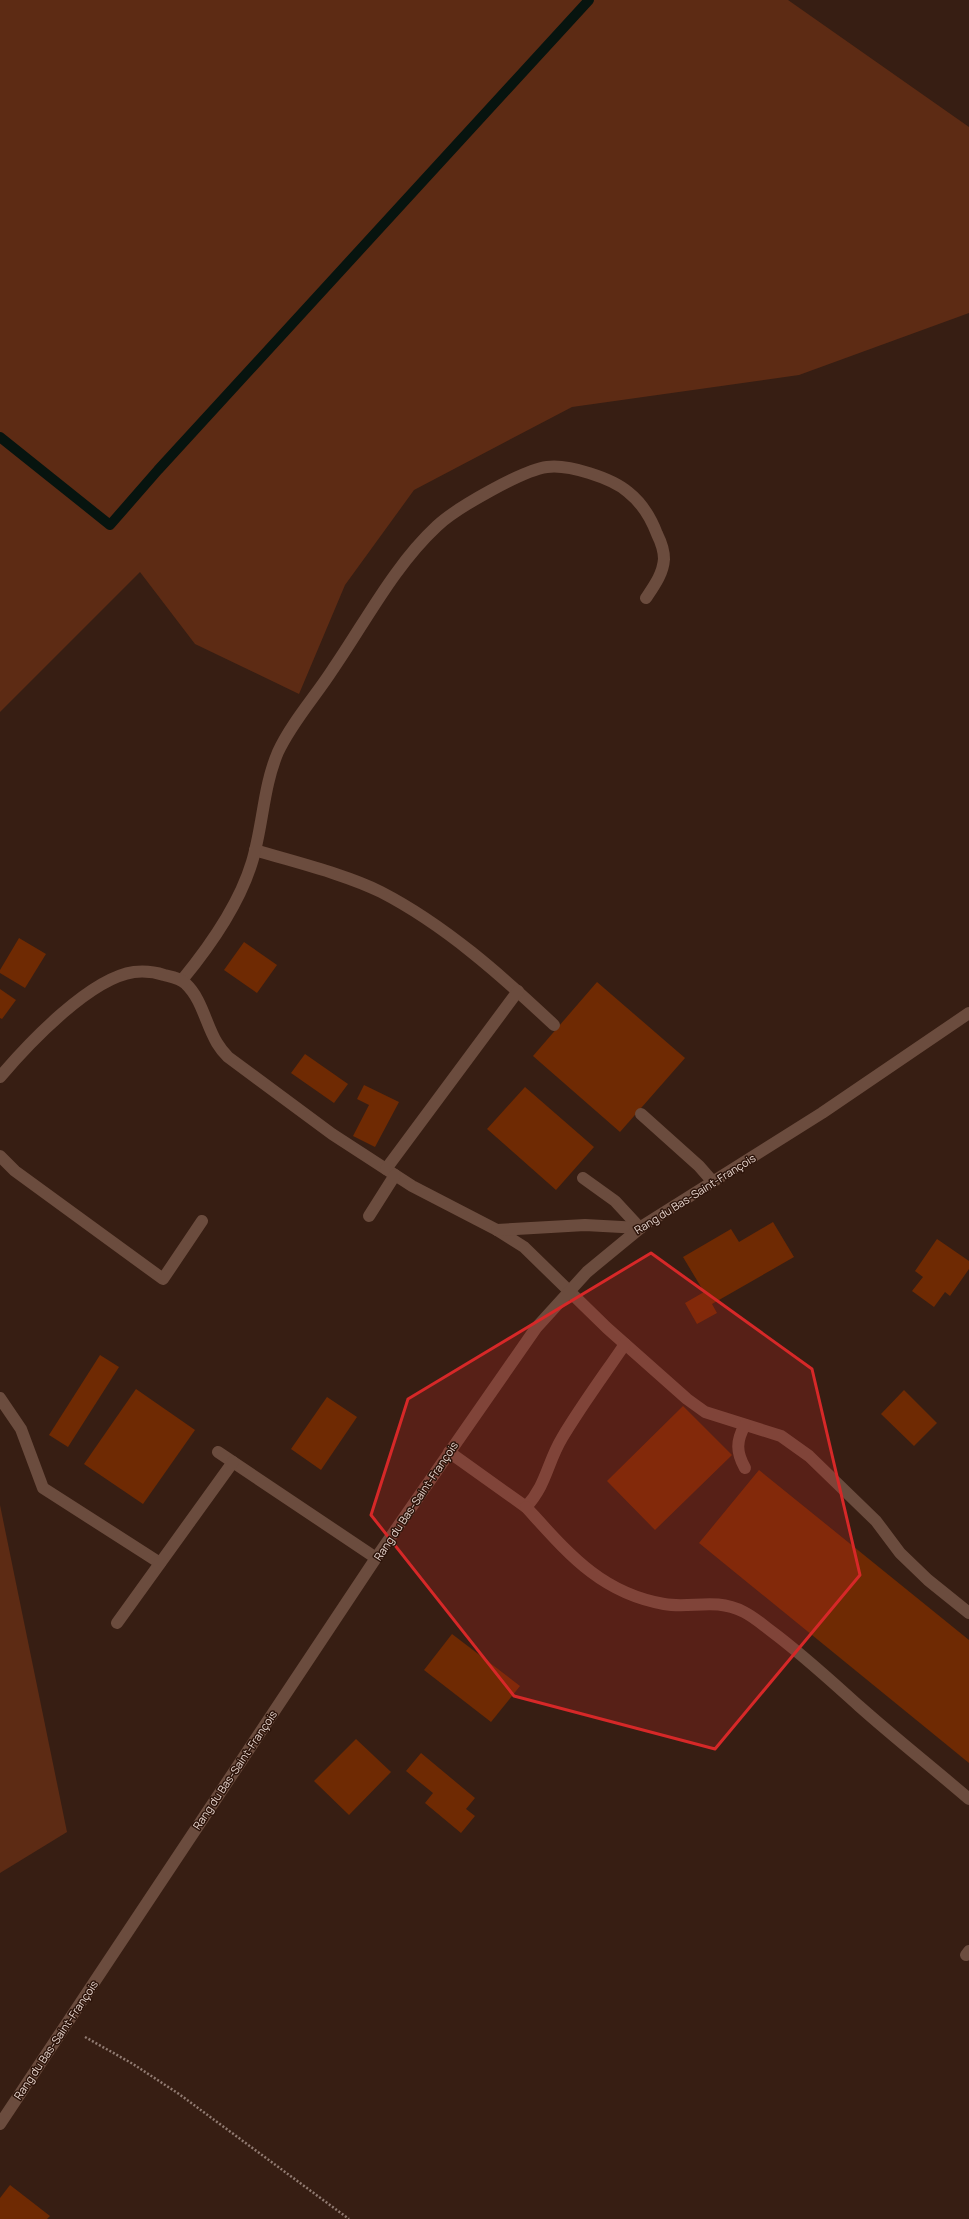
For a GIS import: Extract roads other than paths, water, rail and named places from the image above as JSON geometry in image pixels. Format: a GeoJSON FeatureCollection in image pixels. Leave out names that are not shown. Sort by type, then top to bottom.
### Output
{"type":"FeatureCollection","features":[{"type":"Feature","properties":{"kind":"street"},"geometry":{"type":"LineString","coordinates":[[182,980],[207,949],[224,921],[241,888],[252,862],[271,770],[291,728],[332,671],[400,570],[422,541],[439,524],[464,507],[532,471],[546,467],[562,466],[582,470],[627,490],[640,503],[652,521],[662,547],[662,568],[658,580],[646,598]]}},
{"type":"Feature","properties":{"kind":"street"},"geometry":{"type":"LineString","coordinates":[[254,850],[380,892],[433,924],[518,991],[554,1025]]}},
{"type":"Feature","properties":{"kind":"street"},"geometry":{"type":"LineString","coordinates":[[0,1077],[19,1056],[86,993],[116,978],[134,972],[156,972],[182,980],[187,984],[196,997],[217,1043],[228,1057],[332,1134],[390,1172],[412,1186],[497,1230],[524,1247],[625,1344],[687,1399],[705,1412],[781,1436],[809,1456],[876,1521],[900,1553],[928,1580],[969,1613]]}},
{"type":"Feature","properties":{"kind":"street"},"geometry":{"type":"LineString","coordinates":[[369,1216],[390,1172],[518,991]]}},
{"type":"Feature","properties":{"kind":"street","name":"Rang du Bas-Saint-François"},"geometry":{"type":"LineString","coordinates":[[0,2124],[376,1558],[536,1328],[570,1290],[606,1254],[640,1228],[822,1113],[969,1013]]}},
{"type":"Feature","properties":{"kind":"street"},"geometry":{"type":"LineString","coordinates":[[642,1114],[700,1166],[713,1182]]}},
{"type":"Feature","properties":{"kind":"street"},"geometry":{"type":"LineString","coordinates":[[0,1156],[15,1171],[163,1279],[202,1221]]}},
{"type":"Feature","properties":{"kind":"street"},"geometry":{"type":"LineString","coordinates":[[583,1178],[615,1201],[640,1228]]}},
{"type":"Feature","properties":{"kind":"street"},"geometry":{"type":"LineString","coordinates":[[497,1230],[585,1225],[640,1228]]}},
{"type":"Feature","properties":{"kind":"street"},"geometry":{"type":"LineString","coordinates":[[526,1507],[544,1482],[552,1456],[562,1438],[625,1344]]}},
{"type":"Feature","properties":{"kind":"street"},"geometry":{"type":"LineString","coordinates":[[0,1398],[21,1429],[43,1488],[160,1563]]}},
{"type":"Feature","properties":{"kind":"street"},"geometry":{"type":"LineString","coordinates":[[745,1425],[740,1434],[737,1447],[740,1459],[745,1468]]}},
{"type":"Feature","properties":{"kind":"street"},"geometry":{"type":"LineString","coordinates":[[218,1452],[376,1558]]}},
{"type":"Feature","properties":{"kind":"street"},"geometry":{"type":"LineString","coordinates":[[449,1452],[526,1507],[569,1554],[590,1572],[614,1586],[634,1595],[665,1604],[713,1603],[745,1612],[804,1656],[859,1706],[969,1799]]}},
{"type":"Feature","properties":{"kind":"street"},"geometry":{"type":"LineString","coordinates":[[117,1623],[233,1462]]}},
{"type":"Feature","properties":{"kind":"waterway"},"geometry":{"type":"LineString","coordinates":[[0,437],[110,525],[158,470],[589,0]]}}]}
